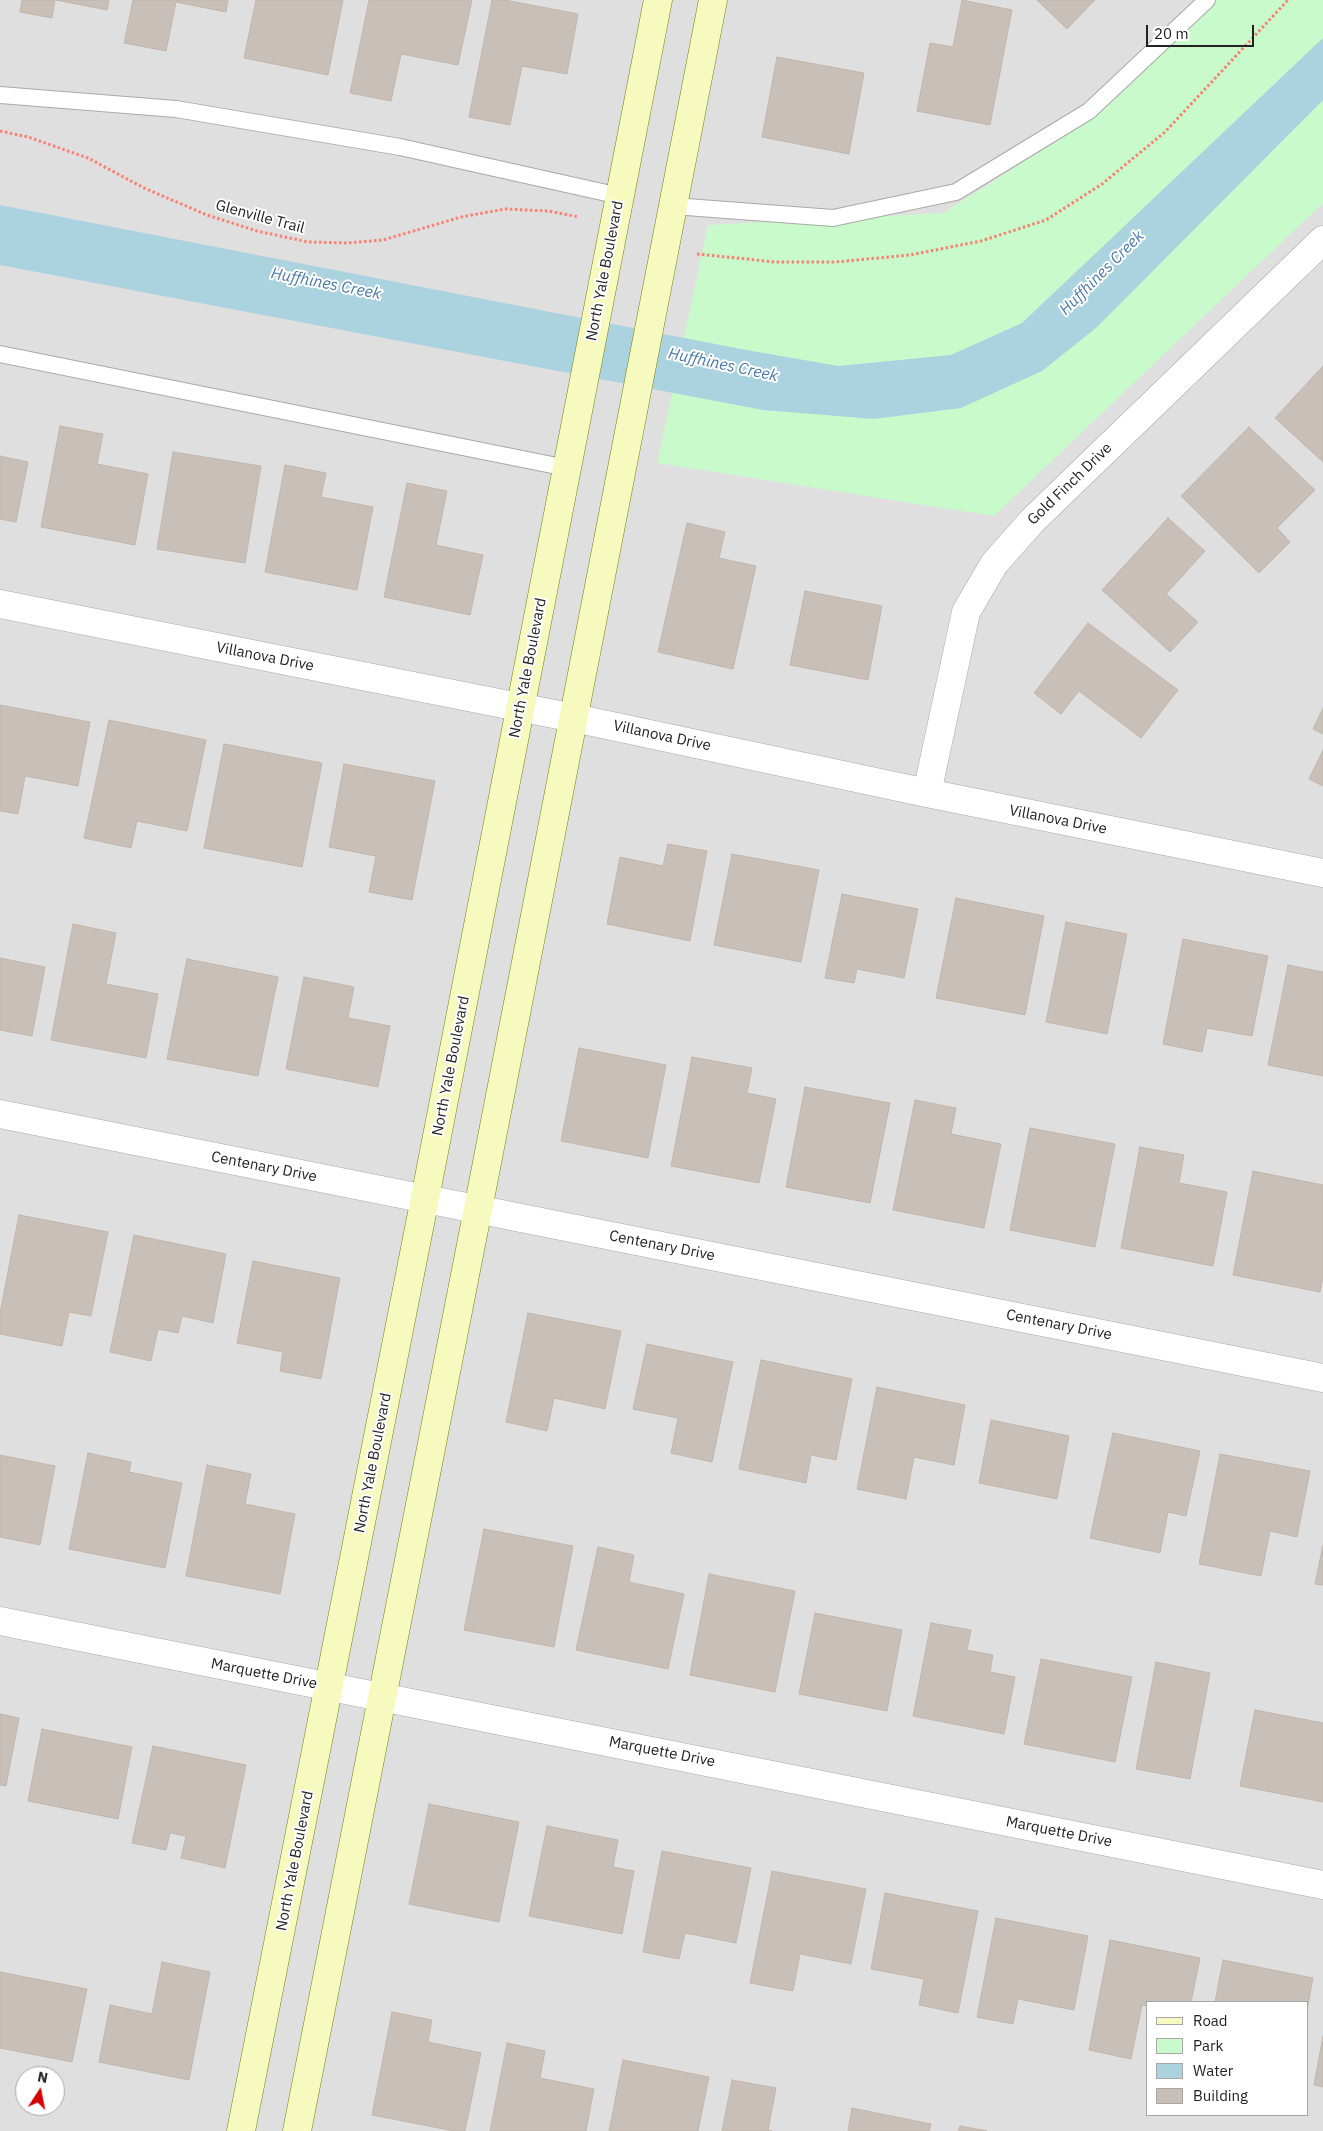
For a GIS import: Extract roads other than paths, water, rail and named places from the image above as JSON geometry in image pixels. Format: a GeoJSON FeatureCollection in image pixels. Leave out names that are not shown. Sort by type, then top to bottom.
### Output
{"type":"FeatureCollection","features":[{"type":"Feature","properties":{"kind":"street","name":"North Yale Boulevard"},"geometry":{"type":"LineString","coordinates":[[241,2131],[658,0]]}},
{"type":"Feature","properties":{"kind":"street"},"geometry":{"type":"LineString","coordinates":[[296,2131],[478,1209],[713,0]]}},
{"type":"Feature","properties":{"kind":"street","name":"Gold Finch Drive"},"geometry":{"type":"LineString","coordinates":[[926,793],[966,612],[994,564],[1032,521],[1323,240]]}},
{"type":"Feature","properties":{"kind":"street","name":"Villanova Drive"},"geometry":{"type":"LineString","coordinates":[[0,604],[521,707],[926,793],[1323,873]]}},
{"type":"Feature","properties":{"kind":"street","name":"Centenary Drive"},"geometry":{"type":"LineString","coordinates":[[0,1114],[1323,1378]]}},
{"type":"Feature","properties":{"kind":"street","name":"Marquette Drive"},"geometry":{"type":"LineString","coordinates":[[0,1621],[1323,1885]]}},
{"type":"Feature","properties":{"kind":"lane"},"geometry":{"type":"LineString","coordinates":[[673,206],[833,218],[956,192],[1089,111],[1207,0]]}},
{"type":"Feature","properties":{"kind":"lane"},"geometry":{"type":"LineString","coordinates":[[0,95],[176,109],[400,147],[620,196]]}},
{"type":"Feature","properties":{"kind":"lane"},"geometry":{"type":"LineString","coordinates":[[0,354],[567,468]]}},
{"type":"Feature","properties":{"kind":"water","name":"Huffhines Creek"},"geometry":{"type":"Polygon","coordinates":[[[1323,38],[1323,100],[1096,328],[1042,371],[961,408],[874,419],[763,410],[0,265],[0,205],[741,349],[838,366],[951,355],[1022,323],[1323,38]]]}}]}
